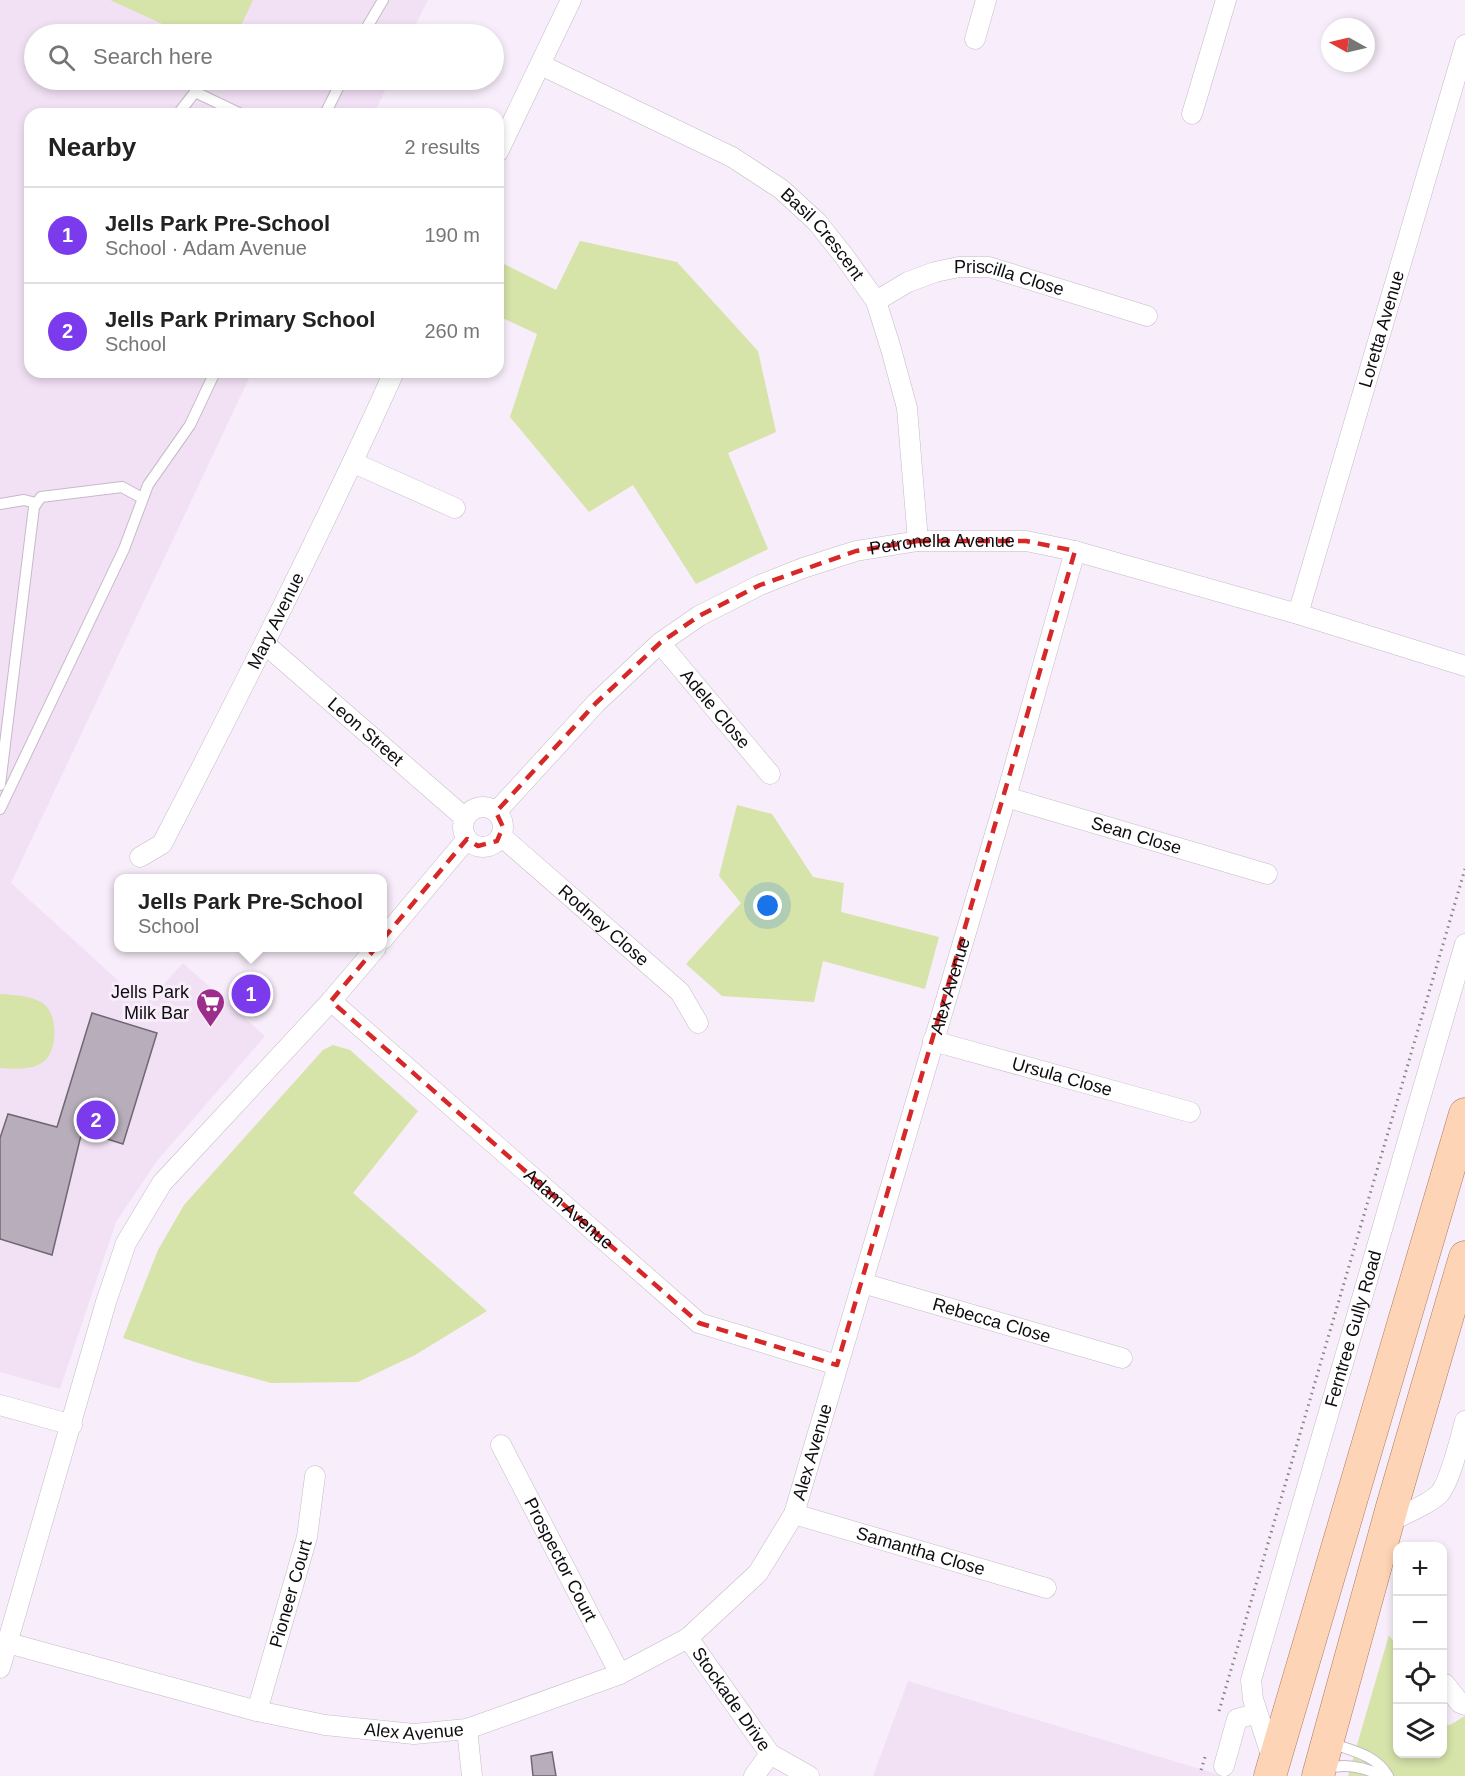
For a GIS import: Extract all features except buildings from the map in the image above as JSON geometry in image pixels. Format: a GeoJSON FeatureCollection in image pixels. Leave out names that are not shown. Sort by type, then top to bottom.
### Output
{"type":"FeatureCollection","features":[{"type":"Feature","properties":{"kind":"main road"},"geometry":{"type":"LineString","coordinates":[[1301,1767],[1465,1114]]}},
{"type":"Feature","properties":{"kind":"main road"},"geometry":{"type":"LineString","coordinates":[[1301,1767],[1387,1523],[1465,1257]]}},
{"type":"Feature","properties":{"kind":"street"},"geometry":{"type":"LineString","coordinates":[[504,140],[571,0]]}},
{"type":"Feature","properties":{"kind":"street"},"geometry":{"type":"LineString","coordinates":[[975,39],[986,0]]}},
{"type":"Feature","properties":{"kind":"street"},"geometry":{"type":"LineString","coordinates":[[1192,114],[1226,0]]}},
{"type":"Feature","properties":{"kind":"street","name":"Loretta Avenue"},"geometry":{"type":"LineString","coordinates":[[1298,614],[1465,45]]}},
{"type":"Feature","properties":{"kind":"street","name":"Basil Crescent"},"geometry":{"type":"LineString","coordinates":[[541,65],[732,157],[781,189],[817,222],[844,256],[876,302],[907,408],[918,541]]}},
{"type":"Feature","properties":{"kind":"street","name":"Priscilla Close"},"geometry":{"type":"LineString","coordinates":[[876,302],[908,282],[935,272],[959,267],[989,267],[1147,315]]}},
{"type":"Feature","properties":{"kind":"street","name":"Mary Avenue"},"geometry":{"type":"LineString","coordinates":[[140,857],[162,844],[266,645],[354,463],[391,378]]}},
{"type":"Feature","properties":{"kind":"street"},"geometry":{"type":"LineString","coordinates":[[354,463],[455,508]]}},
{"type":"Feature","properties":{"kind":"street","name":"Petronella Avenue"},"geometry":{"type":"LineString","coordinates":[[496,812],[596,703],[660,643],[699,616],[760,585],[803,568],[856,551],[918,541],[1026,541],[1075,551],[1298,614],[1465,666]]}},
{"type":"Feature","properties":{"kind":"street","name":"Alex Avenue"},"geometry":{"type":"LineString","coordinates":[[8,1643],[257,1711],[325,1725],[414,1734],[467,1729],[620,1674],[688,1638],[758,1573],[794,1514],[1006,798],[1075,551]]}},
{"type":"Feature","properties":{"kind":"street","name":"Adele Close"},"geometry":{"type":"LineString","coordinates":[[660,643],[770,774]]}},
{"type":"Feature","properties":{"kind":"street","name":"Leon Street"},"geometry":{"type":"LineString","coordinates":[[266,645],[465,818]]}},
{"type":"Feature","properties":{"kind":"street","name":"Sean Close"},"geometry":{"type":"LineString","coordinates":[[1006,798],[1267,874]]}},
{"type":"Feature","properties":{"kind":"street"},"geometry":{"type":"LineString","coordinates":[[479,807],[496,812],[501,818],[503,827],[501,836],[497,841],[484,847],[478,846],[467,839],[463,825],[465,818],[479,807]]}},
{"type":"Feature","properties":{"kind":"street","name":"Rodney Close"},"geometry":{"type":"LineString","coordinates":[[501,836],[680,992],[698,1023]]}},
{"type":"Feature","properties":{"kind":"street"},"geometry":{"type":"LineString","coordinates":[[387,934],[467,839]]}},
{"type":"Feature","properties":{"kind":"street","name":"Ferntree Gully Road"},"geometry":{"type":"LineString","coordinates":[[1301,1767],[1257,1713],[1251,1688],[1255,1664],[1465,944]]}},
{"type":"Feature","properties":{"kind":"street"},"geometry":{"type":"LineString","coordinates":[[0,1668],[106,1302],[126,1243],[162,1183],[331,1001],[373,952]]}},
{"type":"Feature","properties":{"kind":"street","name":"Adam Avenue"},"geometry":{"type":"LineString","coordinates":[[331,1001],[699,1323],[837,1365]]}},
{"type":"Feature","properties":{"kind":"street","name":"Ursula Close"},"geometry":{"type":"LineString","coordinates":[[933,1041],[1190,1112]]}},
{"type":"Feature","properties":{"kind":"street","name":"Rebecca Close"},"geometry":{"type":"LineString","coordinates":[[862,1283],[1122,1358]]}},
{"type":"Feature","properties":{"kind":"street"},"geometry":{"type":"LineString","coordinates":[[0,1405],[72,1425]]}},
{"type":"Feature","properties":{"kind":"street"},"geometry":{"type":"LineString","coordinates":[[1387,1523],[1432,1500],[1441,1492],[1462,1444],[1465,1421]]}},
{"type":"Feature","properties":{"kind":"street","name":"Prospector Court"},"geometry":{"type":"LineString","coordinates":[[501,1445],[620,1674]]}},
{"type":"Feature","properties":{"kind":"street","name":"Pioneer Court"},"geometry":{"type":"LineString","coordinates":[[257,1711],[307,1537],[315,1476]]}},
{"type":"Feature","properties":{"kind":"street","name":"Samantha Close"},"geometry":{"type":"LineString","coordinates":[[794,1514],[1046,1588]]}},
{"type":"Feature","properties":{"kind":"street","name":"Stockade Drive"},"geometry":{"type":"LineString","coordinates":[[688,1638],[770,1754],[808,1776]]}},
{"type":"Feature","properties":{"kind":"street"},"geometry":{"type":"LineString","coordinates":[[1447,1687],[1460,1703],[1465,1705]]}},
{"type":"Feature","properties":{"kind":"street"},"geometry":{"type":"LineString","coordinates":[[1224,1766],[1237,1719],[1257,1713]]}},
{"type":"Feature","properties":{"kind":"street"},"geometry":{"type":"LineString","coordinates":[[467,1729],[472,1776]]}},
{"type":"Feature","properties":{"kind":"street"},"geometry":{"type":"LineString","coordinates":[[754,1776],[770,1754]]}},
{"type":"Feature","properties":{"kind":"lane"},"geometry":{"type":"LineString","coordinates":[[369,24],[383,0]]}},
{"type":"Feature","properties":{"kind":"lane"},"geometry":{"type":"LineString","coordinates":[[328,108],[337,90]]}},
{"type":"Feature","properties":{"kind":"lane"},"geometry":{"type":"LineString","coordinates":[[183,108],[195,92],[228,108]]}},
{"type":"Feature","properties":{"kind":"lane"},"geometry":{"type":"LineString","coordinates":[[0,809],[124,549],[148,485],[189,425],[212,378]]}},
{"type":"Feature","properties":{"kind":"lane"},"geometry":{"type":"LineString","coordinates":[[0,785],[34,507],[41,497],[122,487],[142,498]]}},
{"type":"Feature","properties":{"kind":"lane"},"geometry":{"type":"LineString","coordinates":[[0,504],[24,500],[36,503]]}},
{"type":"Feature","properties":{"kind":"lane"},"geometry":{"type":"LineString","coordinates":[[1301,1767],[1370,1757],[1379,1763],[1388,1776]]}},
{"type":"Feature","properties":{"kind":"lane"},"geometry":{"type":"LineString","coordinates":[[1301,1767],[1351,1766],[1382,1776]]}},
{"type":"Feature","properties":{"kind":"path"},"geometry":{"type":"LineString","coordinates":[[1217,1717],[1465,869]]}},
{"type":"Feature","properties":{"kind":"path"},"geometry":{"type":"LineString","coordinates":[[1201,1770],[1207,1750]]}},
{"type":"Feature","properties":{"kind":"highlighted area"},"geometry":{"type":"Polygon","coordinates":[[[918,541],[1026,541],[1075,551],[837,1365],[699,1323],[331,1001],[467,839],[478,846],[497,841],[503,827],[496,812],[596,703],[660,643],[699,616],[760,585],[856,551],[918,541]]]}},
{"type":"Feature","properties":{"kind":"shaded area"},"geometry":{"type":"Polygon","coordinates":[[[0,0],[428,0],[416,24],[24,24],[24,90],[385,90],[377,108],[24,108],[24,378],[249,378],[11,883],[145,1005],[183,963],[265,1036],[157,1161],[116,1222],[60,1389],[0,1372],[0,0]]]}},
{"type":"Feature","properties":{"kind":"shaded area"},"geometry":{"type":"Polygon","coordinates":[[[908,1681],[1223,1776],[873,1776],[908,1681]]]}},
{"type":"Feature","properties":{"kind":"green space"},"geometry":{"type":"Polygon","coordinates":[[[110,0],[253,0],[242,24],[162,24],[110,0]]]}},
{"type":"Feature","properties":{"kind":"green space"},"geometry":{"type":"Polygon","coordinates":[[[580,241],[677,262],[758,351],[776,432],[728,453],[768,549],[696,584],[633,485],[589,512],[510,417],[537,334],[504,319],[504,264],[556,290],[580,241]]]}},
{"type":"Feature","properties":{"kind":"green space"},"geometry":{"type":"Polygon","coordinates":[[[737,805],[772,814],[813,877],[844,883],[841,912],[939,937],[925,989],[823,961],[814,1002],[722,996],[686,964],[741,903],[719,876],[737,805]]]}},
{"type":"Feature","properties":{"kind":"green space"},"geometry":{"type":"Polygon","coordinates":[[[0,994],[36,1000],[46,1006],[50,1012],[54,1035],[51,1051],[44,1062],[26,1068],[0,1068],[0,994]]]}},
{"type":"Feature","properties":{"kind":"green space"},"geometry":{"type":"Polygon","coordinates":[[[333,1045],[350,1050],[418,1111],[353,1193],[487,1311],[415,1355],[358,1382],[271,1383],[195,1362],[123,1338],[158,1250],[184,1205],[323,1050],[333,1045]]]}},
{"type":"Feature","properties":{"kind":"green space"},"geometry":{"type":"Polygon","coordinates":[[[1389,1635],[1393,1641],[1393,1758],[1447,1758],[1447,1725],[1465,1716],[1465,1776],[1348,1776],[1389,1635]]]}},
{"type":"Feature","properties":{"kind":"place","name":"Jells Park Pre-School"},"geometry":{"type":"Point","coordinates":[251,994]}},
{"type":"Feature","properties":{"kind":"place","name":"Jells Park Milk Bar"},"geometry":{"type":"Point","coordinates":[210,1028]}},
{"type":"Feature","properties":{"kind":"place","name":"Jells Park Primary School"},"geometry":{"type":"Point","coordinates":[96,1120]}}]}
